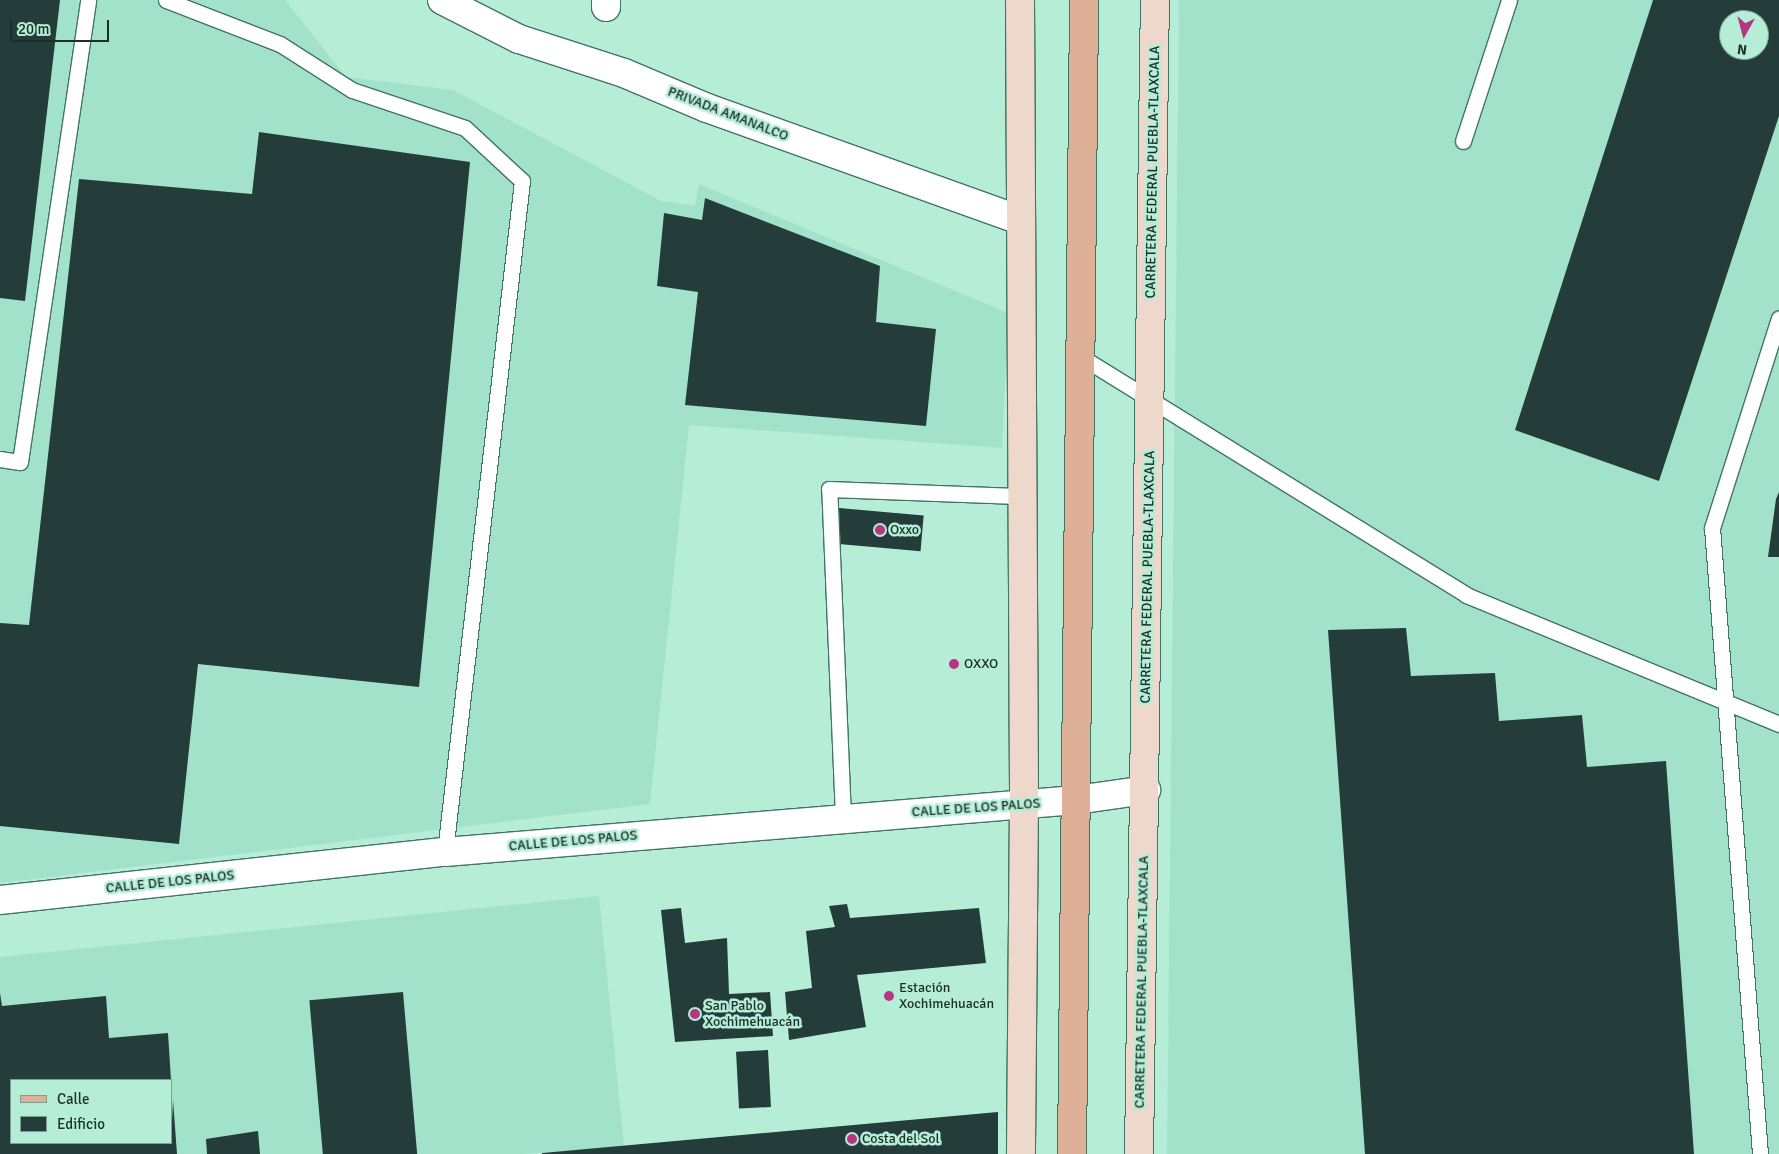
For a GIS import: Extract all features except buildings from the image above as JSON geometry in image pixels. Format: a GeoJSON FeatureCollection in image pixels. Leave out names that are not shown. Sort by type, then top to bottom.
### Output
{"type":"FeatureCollection","features":[{"type":"Feature","properties":{"kind":"main road"},"geometry":{"type":"LineString","coordinates":[[1020,0],[1019,220],[1024,496],[1021,1154]]}},
{"type":"Feature","properties":{"kind":"main road"},"geometry":{"type":"LineString","coordinates":[[1072,1154],[1083,358],[1084,0]]}},
{"type":"Feature","properties":{"kind":"main road","name":"CARRETERA FEDERAL PUEBLA-TLAXCALA"},"geometry":{"type":"LineString","coordinates":[[1139,1154],[1146,790],[1155,0]]}},
{"type":"Feature","properties":{"kind":"street","name":"PRIVADA AMANALCO"},"geometry":{"type":"LineString","coordinates":[[442,0],[519,39],[624,73],[707,108],[1019,220]]}},
{"type":"Feature","properties":{"kind":"street","name":"CALLE DE LOS PALOS"},"geometry":{"type":"LineString","coordinates":[[0,900],[445,852],[843,817],[1076,800],[1146,790]]}},
{"type":"Feature","properties":{"kind":"lane"},"geometry":{"type":"LineString","coordinates":[[0,460],[20,462],[88,0]]}},
{"type":"Feature","properties":{"kind":"lane"},"geometry":{"type":"LineString","coordinates":[[166,0],[280,44],[352,90],[465,128],[522,181],[445,852]]}},
{"type":"Feature","properties":{"kind":"lane"},"geometry":{"type":"LineString","coordinates":[[1463,141],[1509,0]]}},
{"type":"Feature","properties":{"kind":"lane"},"geometry":{"type":"LineString","coordinates":[[1760,1154],[1712,528],[1779,318]]}},
{"type":"Feature","properties":{"kind":"lane"},"geometry":{"type":"LineString","coordinates":[[1083,358],[1150,403],[1290,484],[1466,595],[1725,705],[1779,724]]}},
{"type":"Feature","properties":{"kind":"lane"},"geometry":{"type":"LineString","coordinates":[[843,817],[829,489],[1024,496]]}},
{"type":"Feature","properties":{"kind":"shaded area"},"geometry":{"type":"Polygon","coordinates":[[[0,0],[285,0],[346,77],[453,90],[661,201],[695,206],[699,184],[1008,313],[1002,448],[689,425],[650,804],[0,883],[0,0]]]}},
{"type":"Feature","properties":{"kind":"shaded area"},"geometry":{"type":"Polygon","coordinates":[[[1179,0],[1779,0],[1779,1154],[1167,1154],[1179,0]]]}},
{"type":"Feature","properties":{"kind":"shaded area"},"geometry":{"type":"Polygon","coordinates":[[[599,896],[624,1147],[521,1154],[0,1154],[0,957],[599,896]]]}},
{"type":"Feature","properties":{"kind":"place","name":"Oxxo"},"geometry":{"type":"Point","coordinates":[880,530]}},
{"type":"Feature","properties":{"kind":"place","name":"OXXO"},"geometry":{"type":"Point","coordinates":[954,664]}},
{"type":"Feature","properties":{"kind":"place","name":"Estación Xochimehuacán"},"geometry":{"type":"Point","coordinates":[889,996]}},
{"type":"Feature","properties":{"kind":"place","name":"San Pablo Xochimehuacán"},"geometry":{"type":"Point","coordinates":[695,1014]}},
{"type":"Feature","properties":{"kind":"place","name":"Costa del Sol"},"geometry":{"type":"Point","coordinates":[852,1139]}}]}
